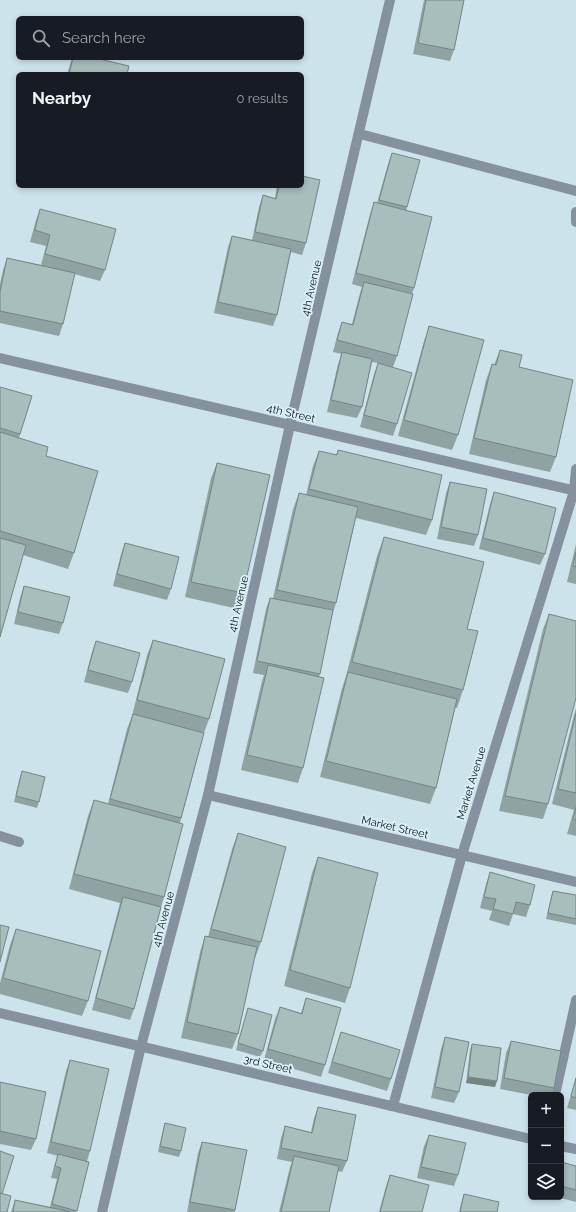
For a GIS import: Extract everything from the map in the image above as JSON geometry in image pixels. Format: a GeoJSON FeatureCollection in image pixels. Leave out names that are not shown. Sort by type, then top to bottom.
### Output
{"type":"FeatureCollection","features":[{"type":"Feature","properties":{"kind":"street","name":"4th Avenue"},"geometry":{"type":"LineString","coordinates":[[102,1212],[142,1046],[208,795],[290,425],[360,134],[390,0]]}},
{"type":"Feature","properties":{"kind":"street"},"geometry":{"type":"LineString","coordinates":[[360,134],[576,191]]}},
{"type":"Feature","properties":{"kind":"street"},"geometry":{"type":"LineString","coordinates":[[576,212],[576,222]]}},
{"type":"Feature","properties":{"kind":"street","name":"4th Street"},"geometry":{"type":"LineString","coordinates":[[0,358],[575,491]]}},
{"type":"Feature","properties":{"kind":"street","name":"Market Avenue"},"geometry":{"type":"LineString","coordinates":[[393,1106],[462,855],[575,491],[576,469]]}},
{"type":"Feature","properties":{"kind":"street","name":"Market Street"},"geometry":{"type":"LineString","coordinates":[[208,795],[576,882]]}},
{"type":"Feature","properties":{"kind":"street"},"geometry":{"type":"LineString","coordinates":[[0,836],[19,842]]}},
{"type":"Feature","properties":{"kind":"street"},"geometry":{"type":"LineString","coordinates":[[555,1092],[576,1000]]}},
{"type":"Feature","properties":{"kind":"street","name":"3rd Street"},"geometry":{"type":"LineString","coordinates":[[0,1013],[528,1138]]}},
{"type":"Feature","properties":{"kind":"street"},"geometry":{"type":"LineString","coordinates":[[564,1147],[576,1149]]}},
{"type":"Feature","properties":{"kind":"building"},"geometry":{"type":"Polygon","coordinates":[[[426,0],[464,0],[454,50],[418,43],[426,0]]]}},
{"type":"Feature","properties":{"kind":"building"},"geometry":{"type":"Polygon","coordinates":[[[72,60],[104,60],[129,66],[128,72],[70,72],[72,60]]]}},
{"type":"Feature","properties":{"kind":"building"},"geometry":{"type":"Polygon","coordinates":[[[392,153],[420,160],[407,207],[379,200],[392,153]]]}},
{"type":"Feature","properties":{"kind":"building"},"geometry":{"type":"Polygon","coordinates":[[[304,176],[320,180],[306,243],[255,232],[263,195],[276,199],[279,188],[304,188],[304,176]]]}},
{"type":"Feature","properties":{"kind":"building"},"geometry":{"type":"Polygon","coordinates":[[[374,202],[432,217],[414,288],[356,273],[374,202]]]}},
{"type":"Feature","properties":{"kind":"building"},"geometry":{"type":"Polygon","coordinates":[[[40,209],[116,229],[105,270],[45,254],[50,235],[35,230],[40,209]]]}},
{"type":"Feature","properties":{"kind":"building"},"geometry":{"type":"Polygon","coordinates":[[[232,236],[291,249],[277,315],[218,302],[232,236]]]}},
{"type":"Feature","properties":{"kind":"building"},"geometry":{"type":"Polygon","coordinates":[[[7,258],[75,273],[63,324],[0,311],[0,292],[7,258]]]}},
{"type":"Feature","properties":{"kind":"building"},"geometry":{"type":"Polygon","coordinates":[[[364,282],[413,294],[397,356],[337,340],[342,322],[353,325],[364,282]]]}},
{"type":"Feature","properties":{"kind":"building"},"geometry":{"type":"Polygon","coordinates":[[[429,326],[484,340],[458,435],[404,420],[429,326]]]}},
{"type":"Feature","properties":{"kind":"building"},"geometry":{"type":"Polygon","coordinates":[[[500,350],[522,355],[519,367],[573,380],[556,457],[474,438],[492,364],[496,365],[500,350]]]}},
{"type":"Feature","properties":{"kind":"building"},"geometry":{"type":"Polygon","coordinates":[[[342,352],[372,359],[362,407],[331,400],[342,352]]]}},
{"type":"Feature","properties":{"kind":"building"},"geometry":{"type":"Polygon","coordinates":[[[378,363],[412,373],[397,424],[364,415],[378,363]]]}},
{"type":"Feature","properties":{"kind":"building"},"geometry":{"type":"Polygon","coordinates":[[[0,387],[32,396],[20,434],[0,428],[0,387]]]}},
{"type":"Feature","properties":{"kind":"building"},"geometry":{"type":"Polygon","coordinates":[[[0,432],[48,447],[46,456],[98,471],[74,553],[0,531],[0,432]]]}},
{"type":"Feature","properties":{"kind":"building"},"geometry":{"type":"Polygon","coordinates":[[[338,450],[442,475],[432,520],[309,489],[319,451],[337,455],[338,450]]]}},
{"type":"Feature","properties":{"kind":"building"},"geometry":{"type":"Polygon","coordinates":[[[217,463],[270,475],[243,593],[191,582],[217,463]]]}},
{"type":"Feature","properties":{"kind":"building"},"geometry":{"type":"Polygon","coordinates":[[[450,482],[487,489],[478,535],[441,527],[450,482]]]}},
{"type":"Feature","properties":{"kind":"building"},"geometry":{"type":"Polygon","coordinates":[[[494,492],[556,508],[545,554],[483,538],[494,492]]]}},
{"type":"Feature","properties":{"kind":"building"},"geometry":{"type":"Polygon","coordinates":[[[299,493],[358,507],[336,603],[277,590],[299,493]]]}},
{"type":"Feature","properties":{"kind":"building"},"geometry":{"type":"Polygon","coordinates":[[[384,537],[484,562],[467,629],[478,631],[463,690],[352,662],[384,537]]]}},
{"type":"Feature","properties":{"kind":"building"},"geometry":{"type":"Polygon","coordinates":[[[0,538],[26,545],[0,637],[0,538]]]}},
{"type":"Feature","properties":{"kind":"building"},"geometry":{"type":"Polygon","coordinates":[[[125,543],[179,557],[171,589],[117,574],[125,543]]]}},
{"type":"Feature","properties":{"kind":"building"},"geometry":{"type":"Polygon","coordinates":[[[576,552],[576,567],[573,566],[576,552]]]}},
{"type":"Feature","properties":{"kind":"building"},"geometry":{"type":"Polygon","coordinates":[[[24,586],[70,597],[63,623],[18,612],[24,586]]]}},
{"type":"Feature","properties":{"kind":"building"},"geometry":{"type":"Polygon","coordinates":[[[270,598],[333,610],[320,674],[257,661],[270,598]]]}},
{"type":"Feature","properties":{"kind":"building"},"geometry":{"type":"Polygon","coordinates":[[[549,614],[576,621],[576,698],[548,804],[505,796],[549,614]]]}},
{"type":"Feature","properties":{"kind":"building"},"geometry":{"type":"Polygon","coordinates":[[[153,640],[225,659],[209,719],[137,700],[153,640]]]}},
{"type":"Feature","properties":{"kind":"building"},"geometry":{"type":"Polygon","coordinates":[[[96,641],[140,653],[132,682],[88,670],[96,641]]]}},
{"type":"Feature","properties":{"kind":"building"},"geometry":{"type":"Polygon","coordinates":[[[268,665],[324,678],[303,768],[247,755],[268,665]]]}},
{"type":"Feature","properties":{"kind":"building"},"geometry":{"type":"Polygon","coordinates":[[[348,672],[457,699],[436,788],[326,761],[348,672]]]}},
{"type":"Feature","properties":{"kind":"building"},"geometry":{"type":"Polygon","coordinates":[[[576,713],[576,793],[558,789],[576,713]]]}},
{"type":"Feature","properties":{"kind":"building"},"geometry":{"type":"Polygon","coordinates":[[[133,714],[204,733],[181,818],[110,799],[133,714]]]}},
{"type":"Feature","properties":{"kind":"building"},"geometry":{"type":"Polygon","coordinates":[[[22,771],[45,777],[39,802],[16,796],[22,771]]]}},
{"type":"Feature","properties":{"kind":"building"},"geometry":{"type":"Polygon","coordinates":[[[94,800],[183,824],[164,897],[74,874],[94,800]]]}},
{"type":"Feature","properties":{"kind":"building"},"geometry":{"type":"Polygon","coordinates":[[[576,807],[576,820],[573,819],[576,807]]]}},
{"type":"Feature","properties":{"kind":"building"},"geometry":{"type":"Polygon","coordinates":[[[238,833],[286,847],[261,942],[211,929],[238,833]]]}},
{"type":"Feature","properties":{"kind":"building"},"geometry":{"type":"Polygon","coordinates":[[[318,857],[378,873],[350,988],[290,970],[318,857]]]}},
{"type":"Feature","properties":{"kind":"building"},"geometry":{"type":"Polygon","coordinates":[[[490,872],[535,885],[530,905],[516,902],[513,914],[493,909],[496,899],[484,897],[490,872]]]}},
{"type":"Feature","properties":{"kind":"building"},"geometry":{"type":"Polygon","coordinates":[[[553,891],[576,895],[576,919],[548,913],[553,891]]]}},
{"type":"Feature","properties":{"kind":"building"},"geometry":{"type":"Polygon","coordinates":[[[123,897],[161,907],[134,1009],[96,998],[123,897]]]}},
{"type":"Feature","properties":{"kind":"building"},"geometry":{"type":"Polygon","coordinates":[[[0,925],[9,927],[0,962],[0,925]]]}},
{"type":"Feature","properties":{"kind":"building"},"geometry":{"type":"Polygon","coordinates":[[[16,929],[101,951],[88,1001],[3,978],[16,929]]]}},
{"type":"Feature","properties":{"kind":"building"},"geometry":{"type":"Polygon","coordinates":[[[205,936],[257,947],[238,1034],[187,1022],[205,936]]]}},
{"type":"Feature","properties":{"kind":"building"},"geometry":{"type":"Polygon","coordinates":[[[306,998],[341,1008],[325,1065],[268,1049],[280,1007],[302,1014],[306,998]]]}},
{"type":"Feature","properties":{"kind":"building"},"geometry":{"type":"Polygon","coordinates":[[[248,1008],[272,1015],[263,1051],[238,1043],[248,1008]]]}},
{"type":"Feature","properties":{"kind":"building"},"geometry":{"type":"Polygon","coordinates":[[[341,1032],[400,1050],[391,1079],[332,1062],[341,1032]]]}},
{"type":"Feature","properties":{"kind":"building"},"geometry":{"type":"Polygon","coordinates":[[[445,1037],[469,1042],[459,1092],[435,1087],[445,1037]]]}},
{"type":"Feature","properties":{"kind":"building"},"geometry":{"type":"Polygon","coordinates":[[[511,1041],[561,1051],[554,1088],[504,1078],[511,1041]]]}},
{"type":"Feature","properties":{"kind":"building"},"geometry":{"type":"Polygon","coordinates":[[[472,1044],[501,1048],[497,1081],[468,1077],[472,1044]]]}},
{"type":"Feature","properties":{"kind":"building"},"geometry":{"type":"Polygon","coordinates":[[[70,1060],[109,1069],[90,1151],[51,1142],[70,1060]]]}},
{"type":"Feature","properties":{"kind":"building"},"geometry":{"type":"Polygon","coordinates":[[[576,1078],[576,1098],[571,1096],[576,1078]]]}},
{"type":"Feature","properties":{"kind":"building"},"geometry":{"type":"Polygon","coordinates":[[[0,1082],[46,1092],[36,1139],[0,1131],[0,1082]]]}},
{"type":"Feature","properties":{"kind":"building"},"geometry":{"type":"Polygon","coordinates":[[[318,1107],[356,1115],[347,1161],[281,1148],[285,1126],[312,1133],[318,1107]]]}},
{"type":"Feature","properties":{"kind":"building"},"geometry":{"type":"Polygon","coordinates":[[[165,1123],[186,1128],[181,1151],[160,1146],[165,1123]]]}},
{"type":"Feature","properties":{"kind":"building"},"geometry":{"type":"Polygon","coordinates":[[[429,1135],[466,1143],[458,1175],[421,1167],[429,1135]]]}},
{"type":"Feature","properties":{"kind":"building"},"geometry":{"type":"Polygon","coordinates":[[[202,1142],[247,1150],[235,1210],[190,1202],[202,1142]]]}},
{"type":"Feature","properties":{"kind":"building"},"geometry":{"type":"Polygon","coordinates":[[[0,1151],[14,1156],[2,1194],[0,1193],[0,1151]]]}},
{"type":"Feature","properties":{"kind":"building"},"geometry":{"type":"Polygon","coordinates":[[[58,1154],[89,1162],[77,1211],[52,1204],[61,1168],[55,1166],[58,1154]]]}},
{"type":"Feature","properties":{"kind":"building"},"geometry":{"type":"Polygon","coordinates":[[[294,1156],[339,1166],[329,1212],[281,1212],[294,1156]]]}},
{"type":"Feature","properties":{"kind":"building"},"geometry":{"type":"Polygon","coordinates":[[[564,1163],[576,1166],[576,1190],[564,1187],[564,1163]]]}},
{"type":"Feature","properties":{"kind":"building"},"geometry":{"type":"Polygon","coordinates":[[[390,1175],[429,1185],[422,1212],[380,1212],[390,1175]]]}},
{"type":"Feature","properties":{"kind":"building"},"geometry":{"type":"Polygon","coordinates":[[[0,1193],[11,1196],[7,1212],[0,1212],[0,1193]]]}},
{"type":"Feature","properties":{"kind":"building"},"geometry":{"type":"Polygon","coordinates":[[[464,1194],[499,1202],[497,1212],[460,1212],[464,1194]]]}},
{"type":"Feature","properties":{"kind":"building"},"geometry":{"type":"Polygon","coordinates":[[[15,1200],[71,1212],[13,1212],[15,1200]]]}}]}
